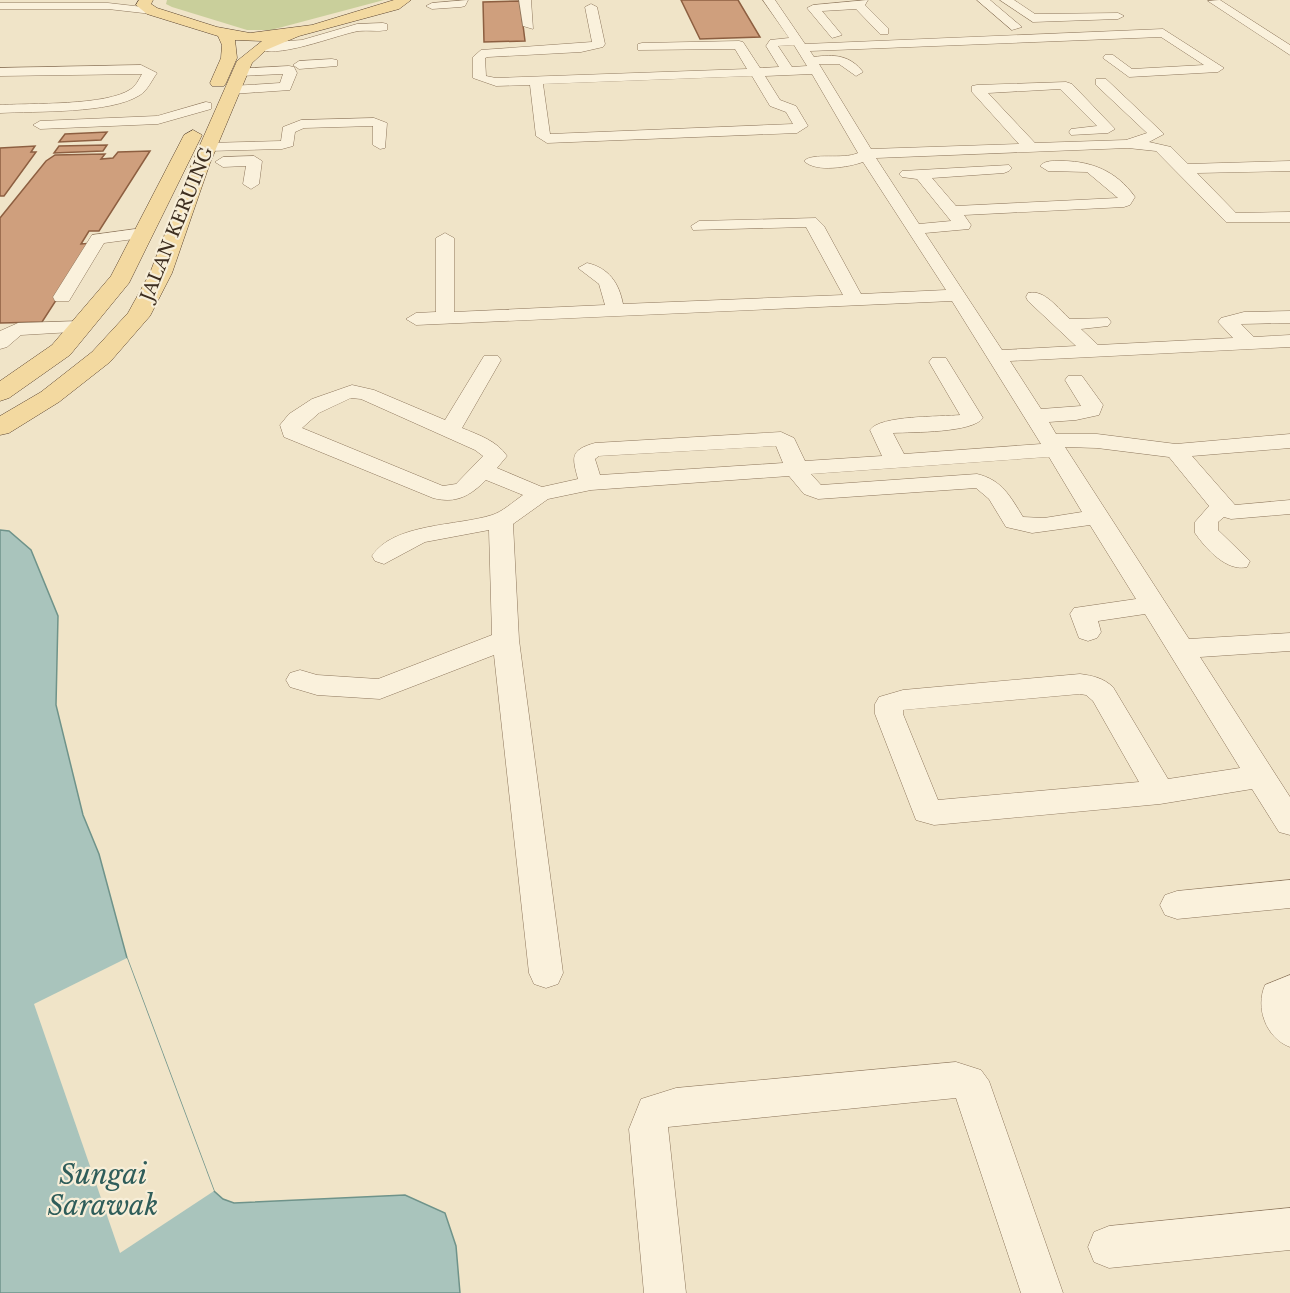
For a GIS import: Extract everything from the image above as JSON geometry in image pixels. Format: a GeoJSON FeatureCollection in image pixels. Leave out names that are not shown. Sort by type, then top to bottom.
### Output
{"type":"FeatureCollection","features":[{"type":"Feature","properties":{"kind":"main road"},"geometry":{"type":"LineString","coordinates":[[149,5],[223,33],[260,37],[301,30],[399,3]]}},
{"type":"Feature","properties":{"kind":"main road","name":"JALAN KERUING"},"geometry":{"type":"LineString","coordinates":[[0,427],[50,397],[101,357],[138,316],[161,273],[204,155],[248,56],[261,47],[301,30]]}},
{"type":"Feature","properties":{"kind":"main road","name":"JALAN KERUING"},"geometry":{"type":"LineString","coordinates":[[0,393],[61,350],[121,278],[230,57],[230,41],[223,33]]}},
{"type":"Feature","properties":{"kind":"main road"},"geometry":{"type":"LineString","coordinates":[[89,318],[96,333],[117,331],[138,316]]}},
{"type":"Feature","properties":{"kind":"street"},"geometry":{"type":"LineString","coordinates":[[0,0],[96,0]]}},
{"type":"Feature","properties":{"kind":"street"},"geometry":{"type":"LineString","coordinates":[[399,3],[414,0]]}},
{"type":"Feature","properties":{"kind":"street"},"geometry":{"type":"LineString","coordinates":[[432,6],[461,4],[462,0]]}},
{"type":"Feature","properties":{"kind":"street"},"geometry":{"type":"LineString","coordinates":[[525,0],[529,26]]}},
{"type":"Feature","properties":{"kind":"street"},"geometry":{"type":"LineString","coordinates":[[983,0],[1016,27]]}},
{"type":"Feature","properties":{"kind":"street"},"geometry":{"type":"LineString","coordinates":[[1219,0],[1215,1],[1216,4],[1290,51]]}},
{"type":"Feature","properties":{"kind":"street"},"geometry":{"type":"LineString","coordinates":[[836,35],[809,8],[860,2],[884,31]]}},
{"type":"Feature","properties":{"kind":"street"},"geometry":{"type":"LineString","coordinates":[[1012,4],[1032,2]]}},
{"type":"Feature","properties":{"kind":"street"},"geometry":{"type":"LineString","coordinates":[[776,4],[879,176],[958,294],[1290,823]]}},
{"type":"Feature","properties":{"kind":"street"},"geometry":{"type":"LineString","coordinates":[[1012,4],[1033,18],[1130,11]]}},
{"type":"Feature","properties":{"kind":"street"},"geometry":{"type":"LineString","coordinates":[[0,6],[149,5]]}},
{"type":"Feature","properties":{"kind":"street"},"geometry":{"type":"LineString","coordinates":[[591,7],[599,44],[593,47],[497,51],[479,57],[480,78],[485,81],[536,81],[788,71],[806,55],[1163,33],[1218,68],[1129,73],[1109,58]]}},
{"type":"Feature","properties":{"kind":"street"},"geometry":{"type":"LineString","coordinates":[[261,47],[309,44],[357,28],[383,27]]}},
{"type":"Feature","properties":{"kind":"street"},"geometry":{"type":"LineString","coordinates":[[788,71],[772,46],[774,43],[806,55],[843,59],[848,61],[856,72]]}},
{"type":"Feature","properties":{"kind":"street"},"geometry":{"type":"LineString","coordinates":[[536,81],[543,136],[547,139],[799,129],[801,126],[790,109],[780,107],[775,103],[739,45],[642,47]]}},
{"type":"Feature","properties":{"kind":"street"},"geometry":{"type":"LineString","coordinates":[[238,76],[300,59],[332,63]]}},
{"type":"Feature","properties":{"kind":"street"},"geometry":{"type":"LineString","coordinates":[[0,72],[141,69],[150,73],[136,92],[117,99],[93,104],[0,109]]}},
{"type":"Feature","properties":{"kind":"street"},"geometry":{"type":"LineString","coordinates":[[1101,82],[1157,134],[1128,144]]}},
{"type":"Feature","properties":{"kind":"street"},"geometry":{"type":"LineString","coordinates":[[1018,135],[1108,129],[1066,87],[1060,85],[977,89],[1018,135],[1031,148]]}},
{"type":"Feature","properties":{"kind":"street"},"geometry":{"type":"LineString","coordinates":[[23,126],[158,120],[206,106]]}},
{"type":"Feature","properties":{"kind":"street"},"geometry":{"type":"LineString","coordinates":[[158,120],[196,129]]}},
{"type":"Feature","properties":{"kind":"street"},"geometry":{"type":"LineString","coordinates":[[204,155],[282,145],[288,142],[288,130],[301,124],[380,123],[380,145]]}},
{"type":"Feature","properties":{"kind":"street"},"geometry":{"type":"LineString","coordinates":[[812,161],[857,160],[866,154],[1128,144],[1159,147],[1166,150],[1223,211],[1233,218],[1290,217]]}},
{"type":"Feature","properties":{"kind":"street"},"geometry":{"type":"LineString","coordinates":[[204,155],[254,161],[251,184]]}},
{"type":"Feature","properties":{"kind":"street"},"geometry":{"type":"LineString","coordinates":[[879,176],[1028,167],[1091,166],[1127,198],[1124,201],[1110,203],[952,210]]}},
{"type":"Feature","properties":{"kind":"street"},"geometry":{"type":"LineString","coordinates":[[1184,169],[1290,166]]}},
{"type":"Feature","properties":{"kind":"street"},"geometry":{"type":"LineString","coordinates":[[914,229],[963,227],[952,210],[921,174]]}},
{"type":"Feature","properties":{"kind":"street"},"geometry":{"type":"LineString","coordinates":[[699,226],[810,222],[816,226],[855,300]]}},
{"type":"Feature","properties":{"kind":"street"},"geometry":{"type":"LineString","coordinates":[[62,297],[98,239],[143,233]]}},
{"type":"Feature","properties":{"kind":"street"},"geometry":{"type":"LineString","coordinates":[[445,238],[445,317]]}},
{"type":"Feature","properties":{"kind":"street"},"geometry":{"type":"LineString","coordinates":[[587,268],[604,277],[609,283],[615,311]]}},
{"type":"Feature","properties":{"kind":"street"},"geometry":{"type":"LineString","coordinates":[[416,319],[958,294]]}},
{"type":"Feature","properties":{"kind":"street"},"geometry":{"type":"LineString","coordinates":[[1035,297],[1093,351]]}},
{"type":"Feature","properties":{"kind":"street"},"geometry":{"type":"LineString","coordinates":[[1249,343],[1228,322],[1244,318],[1290,317]]}},
{"type":"Feature","properties":{"kind":"street"},"geometry":{"type":"LineString","coordinates":[[0,343],[9,333],[18,329],[89,318]]}},
{"type":"Feature","properties":{"kind":"street"},"geometry":{"type":"LineString","coordinates":[[1066,325],[1101,322]]}},
{"type":"Feature","properties":{"kind":"street"},"geometry":{"type":"LineString","coordinates":[[996,356],[1290,341]]}},
{"type":"Feature","properties":{"kind":"street"},"geometry":{"type":"LineString","coordinates":[[450,430],[491,360]]}},
{"type":"Feature","properties":{"kind":"street"},"geometry":{"type":"LineString","coordinates":[[896,459],[881,430],[888,427],[966,421],[972,418],[939,362]]}},
{"type":"Feature","properties":{"kind":"street"},"geometry":{"type":"LineString","coordinates":[[1034,416],[1076,414],[1091,410],[1092,405],[1075,380]]}},
{"type":"Feature","properties":{"kind":"street"},"geometry":{"type":"LineString","coordinates":[[352,391],[367,394],[450,430],[492,450],[496,456],[484,471],[463,490],[441,493],[292,432],[291,425],[297,418],[337,395],[352,391]]}},
{"type":"Feature","properties":{"kind":"street"},"geometry":{"type":"LineString","coordinates":[[384,556],[418,536],[501,521],[540,494],[591,483],[1097,441],[1176,451],[1290,441]]}},
{"type":"Feature","properties":{"kind":"street"},"geometry":{"type":"LineString","coordinates":[[1176,451],[1222,507],[1231,512],[1290,507]]}},
{"type":"Feature","properties":{"kind":"street"},"geometry":{"type":"LineString","coordinates":[[798,467],[808,486],[818,492],[977,481],[987,482],[992,487],[1014,522],[1018,524],[1039,525],[1097,517]]}},
{"type":"Feature","properties":{"kind":"street"},"geometry":{"type":"LineString","coordinates":[[484,471],[540,494]]}},
{"type":"Feature","properties":{"kind":"street"},"geometry":{"type":"LineString","coordinates":[[1222,507],[1206,521],[1204,527],[1207,533],[1238,561]]}},
{"type":"Feature","properties":{"kind":"street"},"geometry":{"type":"LineString","coordinates":[[501,521],[506,640],[546,973]]}},
{"type":"Feature","properties":{"kind":"street"},"geometry":{"type":"LineString","coordinates":[[1088,632],[1083,614],[1152,605]]}},
{"type":"Feature","properties":{"kind":"street"},"geometry":{"type":"LineString","coordinates":[[300,680],[317,685],[380,689],[506,640]]}},
{"type":"Feature","properties":{"kind":"street"},"geometry":{"type":"LineString","coordinates":[[1181,650],[1290,642]]}},
{"type":"Feature","properties":{"kind":"street"},"geometry":{"type":"LineString","coordinates":[[1160,792],[1103,694],[1094,686],[1080,684],[903,700],[889,704],[889,714],[927,811],[934,813],[1160,792],[1260,776]]}},
{"type":"Feature","properties":{"kind":"street"},"geometry":{"type":"LineString","coordinates":[[1177,905],[1290,894]]}},
{"type":"Feature","properties":{"kind":"street"},"geometry":{"type":"LineString","coordinates":[[1290,991],[1278,996],[1279,1012],[1290,1030]]}},
{"type":"Feature","properties":{"kind":"street"},"geometry":{"type":"LineString","coordinates":[[665,1293],[648,1129],[655,1113],[676,1106],[956,1080],[968,1083],[976,1094],[1042,1293]]}},
{"type":"Feature","properties":{"kind":"street"},"geometry":{"type":"LineString","coordinates":[[1109,1247],[1290,1229]]}},
{"type":"Feature","properties":{"kind":"green space"},"geometry":{"type":"Polygon","coordinates":[[[167,0],[384,0],[271,30],[247,30],[172,7],[166,4],[167,0]]]}},
{"type":"Feature","properties":{"kind":"water","name":"Sungai Sarawak"},"geometry":{"type":"Polygon","coordinates":[[[0,530],[9,531],[31,550],[58,616],[56,705],[83,815],[99,854],[127,958],[214,1191],[223,1199],[234,1203],[405,1195],[445,1213],[456,1246],[460,1293],[0,1293],[0,530]]]}},
{"type":"Feature","properties":{"kind":"pier"},"geometry":{"type":"Polygon","coordinates":[[[127,958],[214,1191],[120,1253],[34,1004],[127,958]]]}},
{"type":"Feature","properties":{"kind":"building"},"geometry":{"type":"Polygon","coordinates":[[[681,0],[738,0],[760,37],[700,39],[681,0]]]}},
{"type":"Feature","properties":{"kind":"building"},"geometry":{"type":"Polygon","coordinates":[[[520,1],[525,41],[484,42],[483,2],[520,1]]]}},
{"type":"Feature","properties":{"kind":"building"},"geometry":{"type":"Polygon","coordinates":[[[107,132],[101,140],[59,142],[65,134],[107,132]]]}},
{"type":"Feature","properties":{"kind":"building"},"geometry":{"type":"Polygon","coordinates":[[[107,145],[103,151],[54,153],[59,146],[107,145]]]}},
{"type":"Feature","properties":{"kind":"building"},"geometry":{"type":"Polygon","coordinates":[[[35,146],[31,152],[36,152],[4,196],[0,196],[0,148],[35,146]]]}},
{"type":"Feature","properties":{"kind":"building"},"geometry":{"type":"Polygon","coordinates":[[[150,151],[99,231],[89,231],[81,244],[93,243],[42,322],[0,323],[0,218],[46,161],[55,155],[105,154],[101,159],[113,158],[118,152],[150,151]]]}}]}
